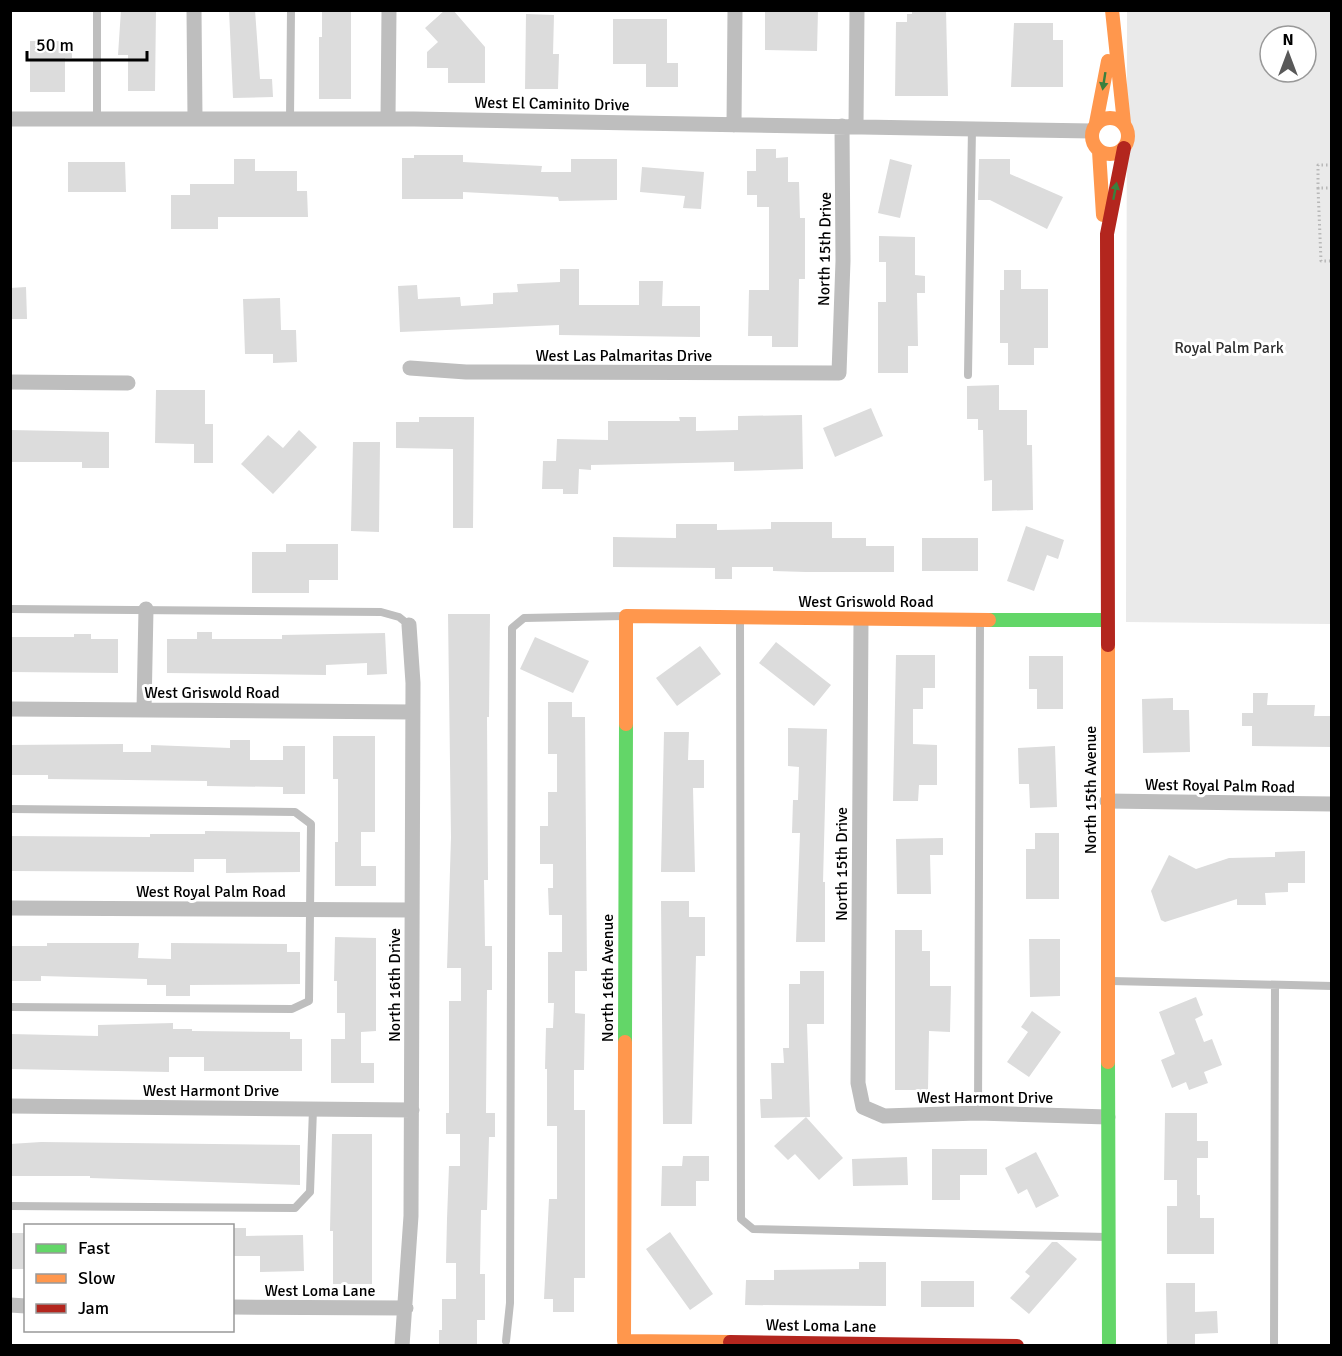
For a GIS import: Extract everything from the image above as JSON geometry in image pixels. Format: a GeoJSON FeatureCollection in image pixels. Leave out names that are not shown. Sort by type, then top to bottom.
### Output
{"type":"FeatureCollection","features":[{"type":"Feature","properties":{"kind":"street"},"geometry":{"type":"LineString","coordinates":[[195,10],[195,118]]}},
{"type":"Feature","properties":{"kind":"street"},"geometry":{"type":"LineString","coordinates":[[388,119],[389,10]]}},
{"type":"Feature","properties":{"kind":"street"},"geometry":{"type":"LineString","coordinates":[[734,125],[735,10]]}},
{"type":"Feature","properties":{"kind":"street","name":"North 15th Drive"},"geometry":{"type":"LineString","coordinates":[[839,373],[849,126],[857,10]]}},
{"type":"Feature","properties":{"kind":"street","name":"North 15th Avenue"},"geometry":{"type":"LineString","coordinates":[[1109,1346],[1107,234],[1128,138],[1118,87],[1118,53],[1114,40],[1112,10]]}},
{"type":"Feature","properties":{"kind":"street","name":"North 15th Avenue"},"geometry":{"type":"LineString","coordinates":[[1107,234],[1101,211],[1099,151],[1093,144],[1094,127],[1109,53],[1114,40]]}},
{"type":"Feature","properties":{"kind":"street"},"geometry":{"type":"LineString","coordinates":[[1094,127],[1113,117],[1124,123]]}},
{"type":"Feature","properties":{"kind":"street","name":"West El Caminito Drive"},"geometry":{"type":"LineString","coordinates":[[10,119],[290,118],[972,128],[1094,127]]}},
{"type":"Feature","properties":{"kind":"street"},"geometry":{"type":"LineString","coordinates":[[1099,151],[1109,154],[1124,148]]}},
{"type":"Feature","properties":{"kind":"street","name":"West Las Palmaritas Drive"},"geometry":{"type":"LineString","coordinates":[[410,368],[477,373],[839,373]]}},
{"type":"Feature","properties":{"kind":"street"},"geometry":{"type":"LineString","coordinates":[[10,382],[128,383]]}},
{"type":"Feature","properties":{"kind":"street"},"geometry":{"type":"LineString","coordinates":[[144,710],[146,609]]}},
{"type":"Feature","properties":{"kind":"street","name":"West Griswold Road"},"geometry":{"type":"LineString","coordinates":[[626,616],[861,620],[1106,620]]}},
{"type":"Feature","properties":{"kind":"street","name":"North 16th Avenue"},"geometry":{"type":"LineString","coordinates":[[624,1341],[626,616]]}},
{"type":"Feature","properties":{"kind":"street","name":"North 15th Drive"},"geometry":{"type":"LineString","coordinates":[[861,620],[858,1083],[863,1107]]}},
{"type":"Feature","properties":{"kind":"street","name":"North 16th Drive"},"geometry":{"type":"LineString","coordinates":[[402,1346],[406,1308],[412,1110],[413,712],[409,625]]}},
{"type":"Feature","properties":{"kind":"street","name":"West Griswold Road"},"geometry":{"type":"LineString","coordinates":[[10,709],[413,712]]}},
{"type":"Feature","properties":{"kind":"street","name":"West Royal Palm Road"},"geometry":{"type":"LineString","coordinates":[[1107,801],[1332,804]]}},
{"type":"Feature","properties":{"kind":"street","name":"West Royal Palm Road"},"geometry":{"type":"LineString","coordinates":[[10,908],[412,910]]}},
{"type":"Feature","properties":{"kind":"street","name":"West Harmont Drive"},"geometry":{"type":"LineString","coordinates":[[10,1106],[412,1110]]}},
{"type":"Feature","properties":{"kind":"street","name":"West Harmont Drive"},"geometry":{"type":"LineString","coordinates":[[863,1107],[884,1116],[978,1113],[1108,1117]]}},
{"type":"Feature","properties":{"kind":"street","name":"West Loma Lane"},"geometry":{"type":"LineString","coordinates":[[234,1307],[406,1308]]}},
{"type":"Feature","properties":{"kind":"street","name":"West Loma Lane"},"geometry":{"type":"LineString","coordinates":[[624,1341],[1017,1346]]}},
{"type":"Feature","properties":{"kind":"lane"},"geometry":{"type":"LineString","coordinates":[[97,10],[97,118]]}},
{"type":"Feature","properties":{"kind":"lane"},"geometry":{"type":"LineString","coordinates":[[290,118],[291,10]]}},
{"type":"Feature","properties":{"kind":"lane"},"geometry":{"type":"LineString","coordinates":[[968,375],[972,128]]}},
{"type":"Feature","properties":{"kind":"lane"},"geometry":{"type":"LineString","coordinates":[[10,609],[381,612],[399,617],[409,625]]}},
{"type":"Feature","properties":{"kind":"lane"},"geometry":{"type":"LineString","coordinates":[[506,1341],[510,1304],[512,628],[524,618],[626,616]]}},
{"type":"Feature","properties":{"kind":"lane"},"geometry":{"type":"LineString","coordinates":[[740,618],[741,1219],[753,1229],[1108,1238]]}},
{"type":"Feature","properties":{"kind":"lane"},"geometry":{"type":"LineString","coordinates":[[978,1113],[980,619]]}},
{"type":"Feature","properties":{"kind":"lane"},"geometry":{"type":"LineString","coordinates":[[10,809],[295,812],[310,824],[312,909],[309,1001],[292,1009],[10,1007]]}},
{"type":"Feature","properties":{"kind":"lane"},"geometry":{"type":"LineString","coordinates":[[1108,981],[1332,986]]}},
{"type":"Feature","properties":{"kind":"lane"},"geometry":{"type":"LineString","coordinates":[[1274,1346],[1275,985]]}},
{"type":"Feature","properties":{"kind":"lane"},"geometry":{"type":"LineString","coordinates":[[10,1206],[295,1208],[310,1192],[313,1108]]}},
{"type":"Feature","properties":{"kind":"path"},"geometry":{"type":"LineString","coordinates":[[1332,165],[1318,165],[1321,261],[1332,261]]}},
{"type":"Feature","properties":{"kind":"path"},"geometry":{"type":"LineString","coordinates":[[1318,188],[1332,188]]}},
{"type":"Feature","properties":{"kind":"green space","name":"Royal Palm Park"},"geometry":{"type":"Polygon","coordinates":[[[1127,11],[1331,11],[1331,624],[1126,622],[1127,11]]]}},
{"type":"Feature","properties":{"kind":"building"},"geometry":{"type":"Polygon","coordinates":[[[121,10],[156,10],[155,91],[128,91],[128,55],[118,55],[121,10]]]}},
{"type":"Feature","properties":{"kind":"building"},"geometry":{"type":"Polygon","coordinates":[[[229,10],[255,10],[260,79],[272,79],[273,97],[233,98],[229,10]]]}},
{"type":"Feature","properties":{"kind":"building"},"geometry":{"type":"Polygon","coordinates":[[[322,10],[351,10],[351,99],[319,99],[319,37],[322,37],[322,10]]]}},
{"type":"Feature","properties":{"kind":"building"},"geometry":{"type":"Polygon","coordinates":[[[445,10],[453,10],[485,47],[485,83],[448,83],[448,68],[427,68],[427,52],[438,42],[425,28],[445,10]]]}},
{"type":"Feature","properties":{"kind":"building"},"geometry":{"type":"Polygon","coordinates":[[[765,10],[818,10],[817,51],[765,50],[765,10]]]}},
{"type":"Feature","properties":{"kind":"building"},"geometry":{"type":"Polygon","coordinates":[[[912,10],[946,10],[948,96],[895,96],[896,22],[907,22],[907,14],[912,14],[912,10]]]}},
{"type":"Feature","properties":{"kind":"building"},"geometry":{"type":"Polygon","coordinates":[[[526,14],[554,15],[553,54],[559,54],[558,89],[525,89],[526,14]]]}},
{"type":"Feature","properties":{"kind":"building"},"geometry":{"type":"Polygon","coordinates":[[[613,19],[667,19],[667,63],[678,63],[678,87],[646,87],[646,64],[613,64],[613,19]]]}},
{"type":"Feature","properties":{"kind":"building"},"geometry":{"type":"Polygon","coordinates":[[[1014,23],[1053,23],[1053,40],[1063,40],[1063,87],[1011,87],[1014,23]]]}},
{"type":"Feature","properties":{"kind":"building"},"geometry":{"type":"Polygon","coordinates":[[[30,41],[72,41],[72,58],[65,58],[65,92],[30,92],[30,41]]]}},
{"type":"Feature","properties":{"kind":"building"},"geometry":{"type":"Polygon","coordinates":[[[756,149],[776,149],[776,158],[788,157],[788,182],[799,182],[800,218],[805,218],[805,279],[799,279],[798,347],[772,347],[772,336],[748,336],[749,290],[769,290],[769,207],[757,207],[757,195],[747,195],[747,171],[756,171],[756,149]]]}},
{"type":"Feature","properties":{"kind":"building"},"geometry":{"type":"Polygon","coordinates":[[[414,155],[463,155],[463,162],[542,166],[541,172],[571,172],[571,159],[617,159],[617,200],[559,201],[558,197],[463,192],[463,199],[402,199],[402,158],[414,158],[414,155]]]}},
{"type":"Feature","properties":{"kind":"building"},"geometry":{"type":"Polygon","coordinates":[[[234,159],[255,159],[255,171],[297,171],[297,191],[307,191],[308,217],[218,217],[218,229],[171,229],[171,195],[190,195],[190,184],[234,184],[234,159]]]}},
{"type":"Feature","properties":{"kind":"building"},"geometry":{"type":"Polygon","coordinates":[[[890,159],[912,165],[900,218],[878,213],[890,159]]]}},
{"type":"Feature","properties":{"kind":"building"},"geometry":{"type":"Polygon","coordinates":[[[979,159],[1010,159],[1010,174],[1063,197],[1047,229],[990,200],[978,200],[979,159]]]}},
{"type":"Feature","properties":{"kind":"building"},"geometry":{"type":"Polygon","coordinates":[[[68,162],[125,162],[126,192],[68,192],[68,162]]]}},
{"type":"Feature","properties":{"kind":"building"},"geometry":{"type":"Polygon","coordinates":[[[642,167],[704,172],[701,209],[683,208],[685,196],[640,192],[642,167]]]}},
{"type":"Feature","properties":{"kind":"building"},"geometry":{"type":"Polygon","coordinates":[[[879,236],[915,237],[915,275],[925,276],[925,293],[917,293],[918,346],[908,346],[908,373],[878,373],[878,302],[886,302],[886,262],[879,262],[879,236]]]}},
{"type":"Feature","properties":{"kind":"building"},"geometry":{"type":"Polygon","coordinates":[[[560,269],[579,269],[579,305],[639,305],[639,281],[663,281],[662,306],[700,306],[700,337],[559,335],[559,325],[400,332],[398,286],[417,285],[418,299],[460,297],[461,306],[493,304],[493,293],[518,292],[517,284],[560,282],[560,269]]]}},
{"type":"Feature","properties":{"kind":"building"},"geometry":{"type":"Polygon","coordinates":[[[1004,270],[1021,270],[1021,289],[1048,289],[1048,348],[1034,348],[1034,365],[1008,365],[1008,343],[1000,343],[1000,290],[1004,290],[1004,270]]]}},
{"type":"Feature","properties":{"kind":"building"},"geometry":{"type":"Polygon","coordinates":[[[26,287],[27,319],[10,319],[10,288],[26,287]]]}},
{"type":"Feature","properties":{"kind":"building"},"geometry":{"type":"Polygon","coordinates":[[[280,298],[281,330],[296,330],[297,362],[273,363],[273,354],[245,354],[243,299],[280,298]]]}},
{"type":"Feature","properties":{"kind":"building"},"geometry":{"type":"Polygon","coordinates":[[[999,385],[999,410],[1027,410],[1027,445],[1032,445],[1033,510],[992,511],[992,480],[984,481],[983,430],[978,430],[978,419],[967,419],[967,386],[999,385]]]}},
{"type":"Feature","properties":{"kind":"building"},"geometry":{"type":"Polygon","coordinates":[[[156,390],[205,390],[205,424],[213,424],[213,463],[194,463],[194,444],[155,443],[156,390]]]}},
{"type":"Feature","properties":{"kind":"building"},"geometry":{"type":"Polygon","coordinates":[[[871,408],[883,436],[835,457],[823,428],[871,408]]]}},
{"type":"Feature","properties":{"kind":"building"},"geometry":{"type":"Polygon","coordinates":[[[802,415],[803,469],[734,471],[734,462],[591,465],[591,470],[579,469],[578,494],[563,494],[563,489],[542,489],[543,461],[556,461],[557,439],[608,440],[608,421],[680,421],[679,417],[696,417],[696,431],[738,430],[738,416],[802,415]]]}},
{"type":"Feature","properties":{"kind":"building"},"geometry":{"type":"Polygon","coordinates":[[[419,417],[474,417],[473,528],[453,528],[453,449],[396,448],[396,422],[419,422],[419,417]]]}},
{"type":"Feature","properties":{"kind":"building"},"geometry":{"type":"Polygon","coordinates":[[[10,430],[109,432],[109,468],[82,468],[82,462],[10,462],[10,430]]]}},
{"type":"Feature","properties":{"kind":"building"},"geometry":{"type":"Polygon","coordinates":[[[299,430],[317,447],[273,494],[241,464],[268,435],[283,448],[299,430]]]}},
{"type":"Feature","properties":{"kind":"building"},"geometry":{"type":"Polygon","coordinates":[[[353,442],[380,442],[379,532],[351,531],[353,442]]]}},
{"type":"Feature","properties":{"kind":"building"},"geometry":{"type":"Polygon","coordinates":[[[771,522],[832,522],[832,538],[866,538],[866,546],[894,546],[894,572],[773,571],[773,567],[732,567],[732,579],[715,579],[715,568],[613,567],[613,537],[676,538],[676,524],[717,524],[717,530],[771,529],[771,522]]]}},
{"type":"Feature","properties":{"kind":"building"},"geometry":{"type":"Polygon","coordinates":[[[1026,526],[1064,540],[1058,559],[1047,555],[1034,591],[1007,581],[1026,526]]]}},
{"type":"Feature","properties":{"kind":"building"},"geometry":{"type":"Polygon","coordinates":[[[922,538],[978,538],[978,571],[922,571],[922,538]]]}},
{"type":"Feature","properties":{"kind":"building"},"geometry":{"type":"Polygon","coordinates":[[[286,544],[338,544],[338,580],[309,580],[309,593],[252,593],[252,552],[286,552],[286,544]]]}},
{"type":"Feature","properties":{"kind":"building"},"geometry":{"type":"Polygon","coordinates":[[[448,614],[490,614],[489,717],[487,717],[488,880],[484,880],[485,946],[492,946],[492,990],[487,990],[486,1113],[495,1113],[495,1137],[489,1137],[487,1210],[481,1210],[480,1274],[485,1274],[485,1320],[477,1320],[477,1346],[439,1346],[439,1330],[442,1330],[442,1299],[456,1299],[456,1263],[446,1263],[447,1219],[449,1166],[460,1166],[460,1134],[446,1134],[446,1113],[449,1113],[449,1001],[461,1001],[461,968],[447,968],[451,837],[448,614]]]}},
{"type":"Feature","properties":{"kind":"building"},"geometry":{"type":"Polygon","coordinates":[[[197,632],[212,632],[212,639],[282,639],[282,635],[385,633],[387,674],[367,675],[367,663],[326,665],[326,675],[167,673],[167,639],[197,639],[197,632]]]}},
{"type":"Feature","properties":{"kind":"building"},"geometry":{"type":"Polygon","coordinates":[[[74,634],[91,634],[91,639],[118,639],[118,673],[10,672],[10,637],[74,637],[74,634]]]}},
{"type":"Feature","properties":{"kind":"building"},"geometry":{"type":"Polygon","coordinates":[[[535,637],[589,661],[573,693],[520,669],[535,637]]]}},
{"type":"Feature","properties":{"kind":"building"},"geometry":{"type":"Polygon","coordinates":[[[776,642],[831,685],[814,706],[759,663],[776,642]]]}},
{"type":"Feature","properties":{"kind":"building"},"geometry":{"type":"Polygon","coordinates":[[[700,646],[721,674],[677,706],[656,678],[700,646]]]}},
{"type":"Feature","properties":{"kind":"building"},"geometry":{"type":"Polygon","coordinates":[[[896,655],[935,655],[935,688],[923,688],[923,709],[913,709],[913,744],[937,745],[937,785],[919,785],[918,801],[893,801],[896,655]]]}},
{"type":"Feature","properties":{"kind":"building"},"geometry":{"type":"Polygon","coordinates":[[[1029,656],[1063,656],[1063,709],[1037,709],[1037,689],[1029,689],[1029,656]]]}},
{"type":"Feature","properties":{"kind":"building"},"geometry":{"type":"Polygon","coordinates":[[[1253,693],[1268,693],[1267,705],[1315,705],[1314,716],[1332,716],[1332,747],[1252,746],[1252,726],[1242,726],[1242,713],[1253,713],[1253,693]]]}},
{"type":"Feature","properties":{"kind":"building"},"geometry":{"type":"Polygon","coordinates":[[[1173,698],[1173,710],[1189,710],[1190,752],[1143,753],[1142,699],[1173,698]]]}},
{"type":"Feature","properties":{"kind":"building"},"geometry":{"type":"Polygon","coordinates":[[[548,702],[572,702],[572,717],[585,717],[587,971],[575,971],[575,1013],[585,1014],[584,1070],[574,1070],[574,1110],[585,1110],[585,1278],[574,1278],[574,1312],[553,1312],[553,1299],[544,1299],[549,1199],[557,1199],[557,1126],[547,1126],[546,1028],[553,1028],[554,1003],[548,1003],[548,952],[562,952],[562,915],[549,915],[548,888],[553,888],[553,864],[540,864],[540,826],[548,826],[548,792],[557,792],[557,754],[548,754],[548,702]]]}},
{"type":"Feature","properties":{"kind":"building"},"geometry":{"type":"Polygon","coordinates":[[[788,728],[827,729],[823,882],[825,882],[825,942],[796,942],[800,833],[792,833],[793,800],[798,800],[799,767],[788,766],[788,728]]]}},
{"type":"Feature","properties":{"kind":"building"},"geometry":{"type":"Polygon","coordinates":[[[664,732],[689,732],[688,760],[704,760],[704,788],[693,788],[695,872],[661,872],[664,732]]]}},
{"type":"Feature","properties":{"kind":"building"},"geometry":{"type":"Polygon","coordinates":[[[333,736],[375,736],[375,832],[361,832],[361,866],[376,866],[376,886],[335,886],[338,779],[333,779],[333,736]]]}},
{"type":"Feature","properties":{"kind":"building"},"geometry":{"type":"Polygon","coordinates":[[[230,740],[250,740],[250,760],[283,760],[283,746],[305,746],[305,794],[283,794],[283,787],[207,786],[207,781],[48,779],[48,775],[10,775],[10,745],[123,744],[123,752],[151,752],[151,745],[230,748],[230,740]]]}},
{"type":"Feature","properties":{"kind":"building"},"geometry":{"type":"Polygon","coordinates":[[[1055,746],[1057,807],[1030,808],[1029,784],[1019,784],[1018,748],[1055,746]]]}},
{"type":"Feature","properties":{"kind":"building"},"geometry":{"type":"Polygon","coordinates":[[[205,831],[300,832],[300,872],[226,873],[226,859],[194,859],[194,872],[10,871],[10,836],[150,837],[150,834],[205,834],[205,831]]]}},
{"type":"Feature","properties":{"kind":"building"},"geometry":{"type":"Polygon","coordinates":[[[1035,833],[1059,833],[1059,899],[1026,899],[1026,849],[1035,849],[1035,833]]]}},
{"type":"Feature","properties":{"kind":"building"},"geometry":{"type":"Polygon","coordinates":[[[943,838],[943,855],[930,855],[931,894],[897,894],[896,839],[943,838]]]}},
{"type":"Feature","properties":{"kind":"building"},"geometry":{"type":"Polygon","coordinates":[[[1305,851],[1305,883],[1288,883],[1288,892],[1265,893],[1266,905],[1237,905],[1237,899],[1165,922],[1161,920],[1151,891],[1169,855],[1196,869],[1229,858],[1275,857],[1275,852],[1305,851]]]}},
{"type":"Feature","properties":{"kind":"building"},"geometry":{"type":"Polygon","coordinates":[[[661,901],[689,901],[689,917],[705,917],[705,956],[696,956],[692,1124],[663,1124],[661,901]]]}},
{"type":"Feature","properties":{"kind":"building"},"geometry":{"type":"Polygon","coordinates":[[[895,930],[922,930],[922,951],[930,951],[930,986],[951,986],[950,1032],[929,1031],[928,1090],[895,1090],[895,930]]]}},
{"type":"Feature","properties":{"kind":"building"},"geometry":{"type":"Polygon","coordinates":[[[335,937],[376,938],[376,1031],[361,1032],[361,1063],[374,1063],[374,1083],[331,1083],[331,1039],[345,1039],[345,1013],[337,1013],[337,981],[334,981],[335,937]]]}},
{"type":"Feature","properties":{"kind":"building"},"geometry":{"type":"Polygon","coordinates":[[[1029,939],[1060,939],[1060,996],[1030,997],[1029,939]]]}},
{"type":"Feature","properties":{"kind":"building"},"geometry":{"type":"Polygon","coordinates":[[[47,943],[139,943],[138,958],[171,959],[171,943],[287,944],[287,952],[300,952],[300,984],[190,985],[190,996],[166,996],[166,985],[147,985],[147,979],[41,976],[41,981],[10,981],[10,946],[47,946],[47,943]]]}},
{"type":"Feature","properties":{"kind":"building"},"geometry":{"type":"Polygon","coordinates":[[[800,971],[824,971],[824,1024],[807,1024],[810,1117],[761,1118],[760,1099],[772,1099],[771,1063],[784,1063],[783,1048],[789,1048],[789,984],[800,984],[800,971]]]}},
{"type":"Feature","properties":{"kind":"building"},"geometry":{"type":"Polygon","coordinates":[[[1196,997],[1203,1015],[1195,1019],[1204,1042],[1212,1039],[1222,1065],[1204,1072],[1208,1083],[1189,1090],[1186,1082],[1172,1088],[1161,1060],[1175,1054],[1159,1012],[1196,997]]]}},
{"type":"Feature","properties":{"kind":"building"},"geometry":{"type":"Polygon","coordinates":[[[1032,1011],[1061,1032],[1029,1077],[1007,1062],[1028,1032],[1021,1027],[1032,1011]]]}},
{"type":"Feature","properties":{"kind":"building"},"geometry":{"type":"Polygon","coordinates":[[[173,1023],[173,1029],[192,1029],[192,1031],[290,1032],[290,1039],[302,1039],[302,1071],[204,1071],[204,1057],[169,1057],[169,1072],[10,1069],[10,1034],[98,1036],[98,1025],[173,1023]]]}},
{"type":"Feature","properties":{"kind":"building"},"geometry":{"type":"Polygon","coordinates":[[[1165,1113],[1197,1113],[1197,1141],[1208,1141],[1208,1158],[1197,1158],[1197,1195],[1200,1195],[1200,1218],[1214,1218],[1214,1254],[1167,1254],[1167,1206],[1177,1206],[1177,1180],[1164,1180],[1165,1113]]]}},
{"type":"Feature","properties":{"kind":"building"},"geometry":{"type":"Polygon","coordinates":[[[806,1117],[843,1158],[819,1180],[795,1154],[788,1160],[774,1146],[806,1117]]]}},
{"type":"Feature","properties":{"kind":"building"},"geometry":{"type":"Polygon","coordinates":[[[332,1134],[372,1134],[372,1284],[333,1284],[333,1231],[330,1231],[332,1134]]]}},
{"type":"Feature","properties":{"kind":"building"},"geometry":{"type":"Polygon","coordinates":[[[41,1142],[300,1145],[300,1185],[90,1178],[90,1176],[10,1176],[10,1144],[41,1142]]]}},
{"type":"Feature","properties":{"kind":"building"},"geometry":{"type":"Polygon","coordinates":[[[932,1149],[987,1149],[987,1175],[960,1175],[960,1200],[932,1200],[932,1149]]]}},
{"type":"Feature","properties":{"kind":"building"},"geometry":{"type":"Polygon","coordinates":[[[1036,1152],[1059,1196],[1036,1208],[1027,1189],[1018,1194],[1005,1168],[1036,1152]]]}},
{"type":"Feature","properties":{"kind":"building"},"geometry":{"type":"Polygon","coordinates":[[[683,1156],[709,1156],[709,1181],[696,1181],[696,1206],[661,1206],[662,1166],[682,1166],[683,1156]]]}},
{"type":"Feature","properties":{"kind":"building"},"geometry":{"type":"Polygon","coordinates":[[[907,1157],[908,1185],[853,1186],[852,1159],[907,1157]]]}},
{"type":"Feature","properties":{"kind":"building"},"geometry":{"type":"Polygon","coordinates":[[[234,1228],[246,1228],[246,1236],[303,1235],[304,1271],[260,1272],[260,1256],[234,1256],[234,1228]]]}},
{"type":"Feature","properties":{"kind":"building"},"geometry":{"type":"Polygon","coordinates":[[[670,1232],[713,1294],[690,1310],[646,1249],[670,1232]]]}},
{"type":"Feature","properties":{"kind":"building"},"geometry":{"type":"Polygon","coordinates":[[[10,1233],[24,1233],[24,1269],[10,1269],[10,1233]]]}},
{"type":"Feature","properties":{"kind":"building"},"geometry":{"type":"Polygon","coordinates":[[[1052,1242],[1057,1242],[1077,1259],[1029,1314],[1010,1298],[1030,1276],[1025,1272],[1052,1242]]]}},
{"type":"Feature","properties":{"kind":"building"},"geometry":{"type":"Polygon","coordinates":[[[859,1262],[886,1262],[886,1306],[745,1305],[746,1280],[774,1280],[774,1270],[859,1269],[859,1262]]]}},
{"type":"Feature","properties":{"kind":"building"},"geometry":{"type":"Polygon","coordinates":[[[921,1281],[974,1281],[974,1307],[921,1307],[921,1281]]]}},
{"type":"Feature","properties":{"kind":"building"},"geometry":{"type":"Polygon","coordinates":[[[1166,1283],[1195,1283],[1195,1312],[1217,1311],[1218,1333],[1195,1334],[1195,1346],[1167,1346],[1166,1283]]]}},
{"type":"Feature","properties":{"kind":"traffic: fast"},"geometry":{"type":"LineString","coordinates":[[989,620],[1106,620]]}},
{"type":"Feature","properties":{"kind":"traffic: fast"},"geometry":{"type":"LineString","coordinates":[[625,1042],[626,724]]}},
{"type":"Feature","properties":{"kind":"traffic: fast"},"geometry":{"type":"LineString","coordinates":[[1108,1062],[1109,1346]]}},
{"type":"Feature","properties":{"kind":"traffic: slow"},"geometry":{"type":"LineString","coordinates":[[1112,10],[1124,123]]}},
{"type":"Feature","properties":{"kind":"traffic: slow"},"geometry":{"type":"LineString","coordinates":[[1096,123],[1108,61]]}},
{"type":"Feature","properties":{"kind":"traffic: slow"},"geometry":{"type":"LineString","coordinates":[[1110,118],[1123,123],[1128,136],[1123,149],[1110,154],[1097,149],[1092,136],[1097,123],[1110,118]]}},
{"type":"Feature","properties":{"kind":"traffic: slow"},"geometry":{"type":"LineString","coordinates":[[1099,151],[1103,215]]}},
{"type":"Feature","properties":{"kind":"traffic: slow"},"geometry":{"type":"LineString","coordinates":[[626,724],[626,616],[989,620]]}},
{"type":"Feature","properties":{"kind":"traffic: slow"},"geometry":{"type":"LineString","coordinates":[[1108,645],[1108,1062]]}},
{"type":"Feature","properties":{"kind":"traffic: slow"},"geometry":{"type":"LineString","coordinates":[[625,1042],[624,1341],[730,1342]]}},
{"type":"Feature","properties":{"kind":"traffic: jam"},"geometry":{"type":"LineString","coordinates":[[1108,645],[1107,234],[1124,148]]}},
{"type":"Feature","properties":{"kind":"traffic: jam"},"geometry":{"type":"LineString","coordinates":[[730,1342],[1017,1346]]}}]}
